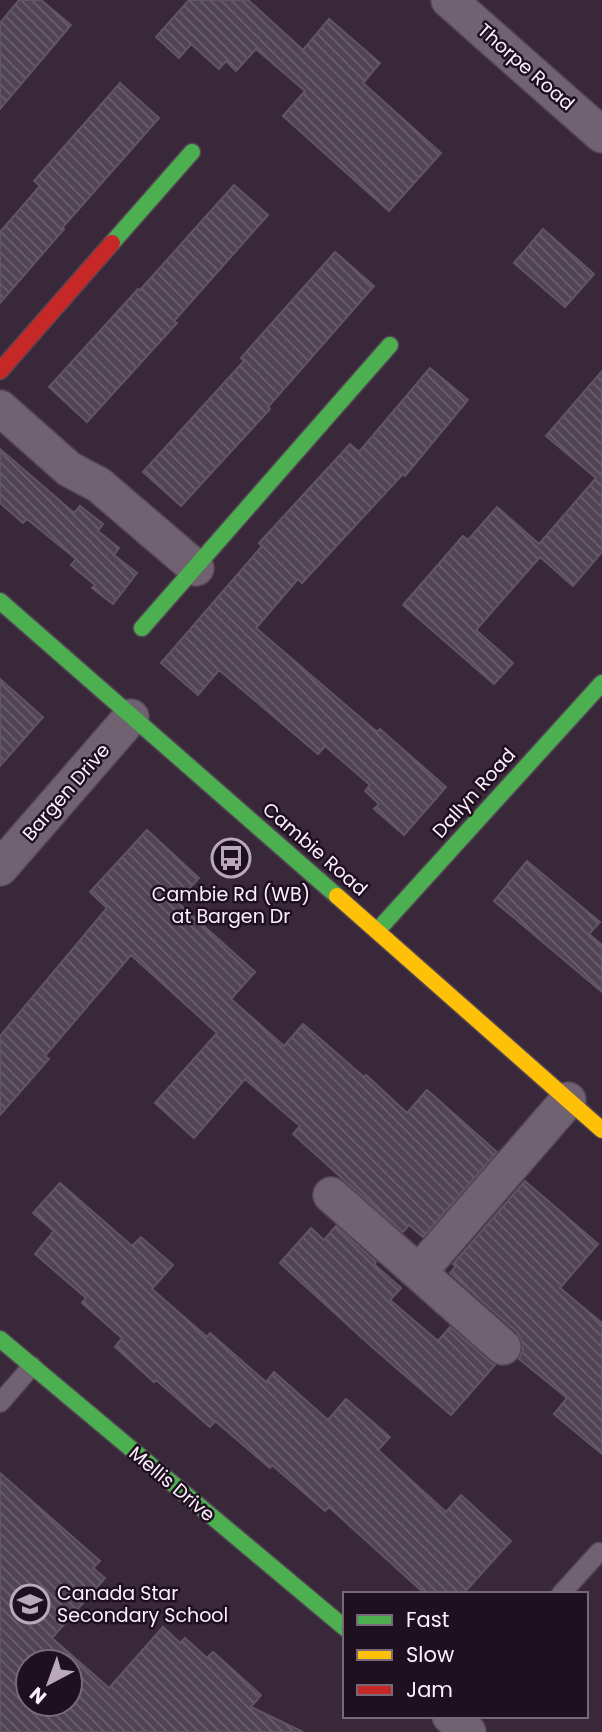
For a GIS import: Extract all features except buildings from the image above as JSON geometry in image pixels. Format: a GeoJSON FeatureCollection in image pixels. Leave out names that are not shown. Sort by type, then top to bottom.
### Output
{"type":"FeatureCollection","features":[{"type":"Feature","properties":{"kind":"street","name":"Thorpe Road"},"geometry":{"type":"LineString","coordinates":[[449,0],[602,135]]}},
{"type":"Feature","properties":{"kind":"street"},"geometry":{"type":"LineString","coordinates":[[0,371],[192,152]]}},
{"type":"Feature","properties":{"kind":"street"},"geometry":{"type":"LineString","coordinates":[[142,628],[390,345]]}},
{"type":"Feature","properties":{"kind":"street"},"geometry":{"type":"LineString","coordinates":[[0,408],[69,469],[99,485],[196,568]]}},
{"type":"Feature","properties":{"kind":"street","name":"Cambie Road"},"geometry":{"type":"LineString","coordinates":[[0,601],[602,1130]]}},
{"type":"Feature","properties":{"kind":"street","name":"Dallyn Road"},"geometry":{"type":"LineString","coordinates":[[377,931],[602,683]]}},
{"type":"Feature","properties":{"kind":"street","name":"Bargen Drive"},"geometry":{"type":"LineString","coordinates":[[0,867],[131,717]]}},
{"type":"Feature","properties":{"kind":"street"},"geometry":{"type":"LineString","coordinates":[[419,1272],[568,1100]]}},
{"type":"Feature","properties":{"kind":"street"},"geometry":{"type":"LineString","coordinates":[[331,1195],[503,1346]]}},
{"type":"Feature","properties":{"kind":"street","name":"Mellis Drive"},"geometry":{"type":"LineString","coordinates":[[0,1339],[343,1626]]}},
{"type":"Feature","properties":{"kind":"lane"},"geometry":{"type":"LineString","coordinates":[[0,1403],[32,1366]]}},
{"type":"Feature","properties":{"kind":"lane"},"geometry":{"type":"LineString","coordinates":[[563,1592],[599,1552]]}},
{"type":"Feature","properties":{"kind":"traffic: fast"},"geometry":{"type":"LineString","coordinates":[[112,243],[192,152]]}},
{"type":"Feature","properties":{"kind":"traffic: fast"},"geometry":{"type":"LineString","coordinates":[[142,628],[390,345]]}},
{"type":"Feature","properties":{"kind":"traffic: fast"},"geometry":{"type":"LineString","coordinates":[[0,601],[337,896]]}},
{"type":"Feature","properties":{"kind":"traffic: fast"},"geometry":{"type":"LineString","coordinates":[[377,931],[602,683]]}},
{"type":"Feature","properties":{"kind":"traffic: fast"},"geometry":{"type":"LineString","coordinates":[[0,1339],[343,1626]]}},
{"type":"Feature","properties":{"kind":"traffic: slow"},"geometry":{"type":"LineString","coordinates":[[337,896],[602,1130]]}},
{"type":"Feature","properties":{"kind":"traffic: jam"},"geometry":{"type":"LineString","coordinates":[[0,371],[112,243]]}},
{"type":"Feature","properties":{"kind":"place","name":"Cambie Rd (WB) at Bargen Dr"},"geometry":{"type":"Point","coordinates":[231,858]}},
{"type":"Feature","properties":{"kind":"place","name":"Canada Star Secondary School"},"geometry":{"type":"Point","coordinates":[30,1604]}}]}
